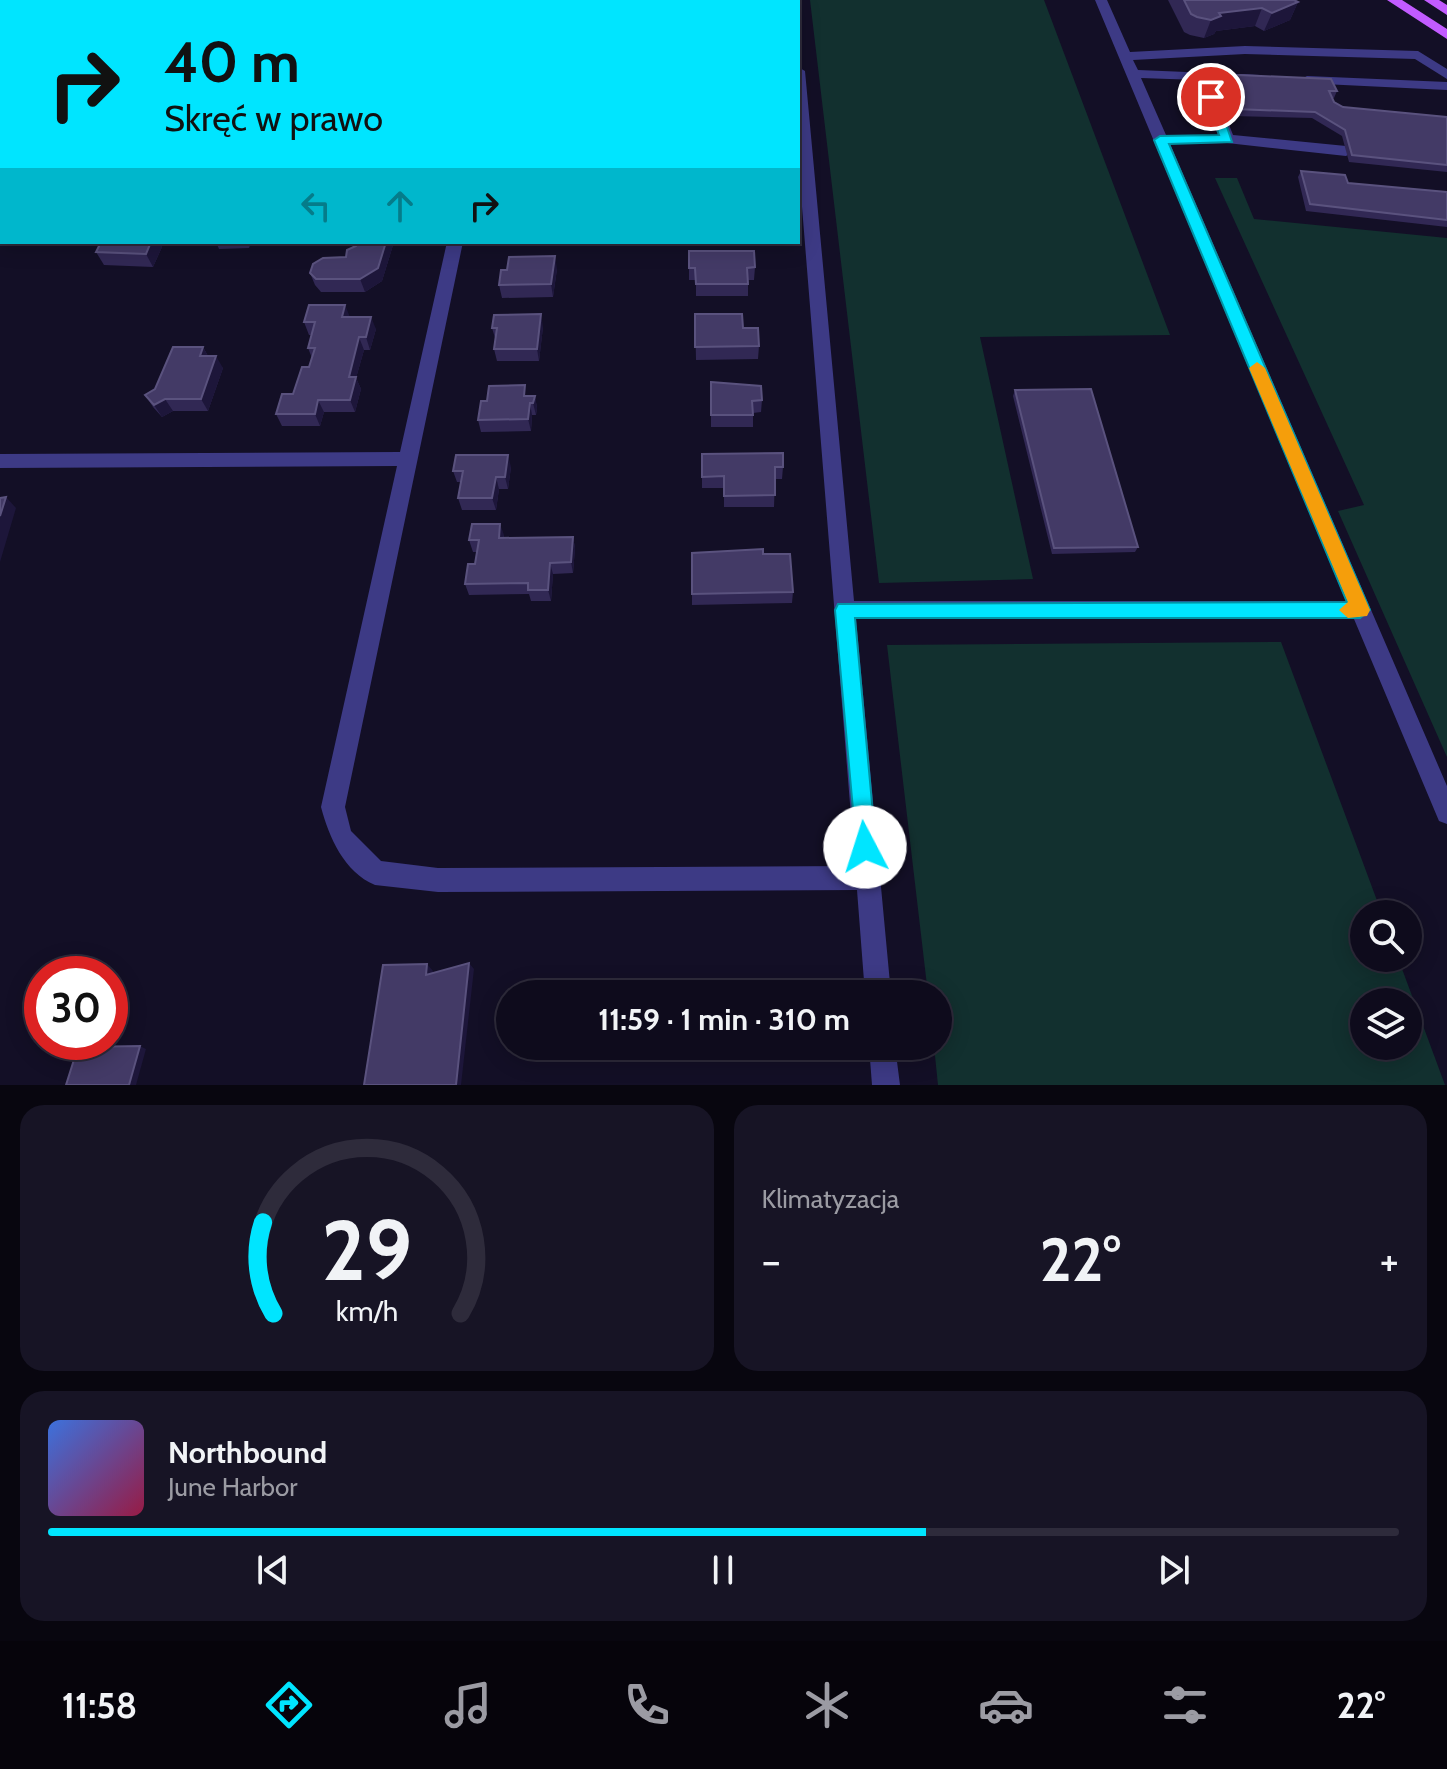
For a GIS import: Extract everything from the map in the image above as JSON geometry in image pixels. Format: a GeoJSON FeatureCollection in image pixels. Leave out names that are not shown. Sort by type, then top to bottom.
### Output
{"type":"FeatureCollection","features":[{"type":"Feature","properties":{"kind":"main road"},"geometry":{"type":"LineString","coordinates":[[1393,0],[1447,35]]}},
{"type":"Feature","properties":{"kind":"main road"},"geometry":{"type":"LineString","coordinates":[[1430,0],[1447,11]]}},
{"type":"Feature","properties":{"kind":"street"},"geometry":{"type":"LineString","coordinates":[[1103,2],[1447,813]]}},
{"type":"Feature","properties":{"kind":"street"},"geometry":{"type":"LineString","coordinates":[[1125,56],[1245,50],[1418,55],[1447,75]]}},
{"type":"Feature","properties":{"kind":"street"},"geometry":{"type":"LineString","coordinates":[[1133,74],[1264,78]]}},
{"type":"Feature","properties":{"kind":"street"},"geometry":{"type":"LineString","coordinates":[[1203,76],[1227,139]]}},
{"type":"Feature","properties":{"kind":"street"},"geometry":{"type":"LineString","coordinates":[[1294,79],[1447,86]]}},
{"type":"Feature","properties":{"kind":"street"},"geometry":{"type":"LineString","coordinates":[[800,94],[877,980]]}},
{"type":"Feature","properties":{"kind":"street"},"geometry":{"type":"LineString","coordinates":[[1160,140],[1227,139],[1346,151]]}},
{"type":"Feature","properties":{"kind":"street"},"geometry":{"type":"LineString","coordinates":[[455,244],[333,807],[341,837],[375,873],[438,880],[867,878]]}},
{"type":"Feature","properties":{"kind":"street"},"geometry":{"type":"LineString","coordinates":[[0,461],[406,459]]}},
{"type":"Feature","properties":{"kind":"street"},"geometry":{"type":"LineString","coordinates":[[845,610],[1360,610]]}},
{"type":"Feature","properties":{"kind":"street"},"geometry":{"type":"LineString","coordinates":[[883,1060],[886,1085]]}},
{"type":"Feature","properties":{"kind":"green space"},"geometry":{"type":"Polygon","coordinates":[[[810,0],[1044,0],[1170,335],[980,337],[1033,579],[879,583],[810,0]]]}},
{"type":"Feature","properties":{"kind":"green space"},"geometry":{"type":"Polygon","coordinates":[[[1215,178],[1237,178],[1254,219],[1447,238],[1447,757],[1338,511],[1364,505],[1215,178]]]}},
{"type":"Feature","properties":{"kind":"green space"},"geometry":{"type":"Polygon","coordinates":[[[1281,642],[1377,900],[1350,900],[1350,972],[1403,972],[1409,988],[1350,988],[1350,1060],[1422,1060],[1422,1023],[1445,1085],[938,1085],[935,1060],[952,1060],[952,980],[926,980],[887,645],[1281,642]]]}},
{"type":"Feature","properties":{"kind":"building"},"geometry":{"type":"Polygon","coordinates":[[[1184,0],[1298,2],[1272,13],[1262,8],[1219,13],[1221,16],[1211,20],[1191,14],[1184,0]]]}},
{"type":"Feature","properties":{"kind":"building"},"geometry":{"type":"Polygon","coordinates":[[[1229,77],[1331,79],[1337,91],[1329,91],[1334,102],[1343,107],[1447,117],[1447,165],[1352,155],[1345,130],[1315,112],[1235,109],[1224,84],[1229,77]]]}},
{"type":"Feature","properties":{"kind":"building"},"geometry":{"type":"Polygon","coordinates":[[[1301,171],[1345,175],[1348,183],[1447,192],[1447,220],[1310,204],[1301,171]]]}},
{"type":"Feature","properties":{"kind":"building"},"geometry":{"type":"Polygon","coordinates":[[[100,244],[150,244],[146,254],[96,252],[100,244]]]}},
{"type":"Feature","properties":{"kind":"building"},"geometry":{"type":"Polygon","coordinates":[[[385,244],[378,268],[360,279],[316,279],[310,273],[313,264],[323,258],[346,257],[347,250],[356,246],[385,244]]]}},
{"type":"Feature","properties":{"kind":"building"},"geometry":{"type":"Polygon","coordinates":[[[689,251],[754,251],[755,267],[747,268],[748,284],[696,284],[695,268],[689,268],[689,251]]]}},
{"type":"Feature","properties":{"kind":"building"},"geometry":{"type":"Polygon","coordinates":[[[555,256],[551,284],[499,285],[501,270],[507,270],[509,257],[555,256]]]}},
{"type":"Feature","properties":{"kind":"building"},"geometry":{"type":"Polygon","coordinates":[[[309,305],[345,305],[342,317],[371,317],[366,337],[359,337],[349,377],[356,377],[350,400],[318,400],[315,414],[276,414],[282,394],[293,394],[302,367],[309,367],[315,348],[308,348],[315,322],[304,322],[309,305]]]}},
{"type":"Feature","properties":{"kind":"building"},"geometry":{"type":"Polygon","coordinates":[[[541,314],[537,349],[494,349],[497,328],[492,328],[494,315],[541,314]]]}},
{"type":"Feature","properties":{"kind":"building"},"geometry":{"type":"Polygon","coordinates":[[[695,314],[742,314],[743,328],[758,328],[759,346],[695,347],[695,314]]]}},
{"type":"Feature","properties":{"kind":"building"},"geometry":{"type":"Polygon","coordinates":[[[173,347],[203,347],[200,356],[216,356],[201,399],[165,399],[154,405],[145,395],[155,389],[173,347]]]}},
{"type":"Feature","properties":{"kind":"building"},"geometry":{"type":"Polygon","coordinates":[[[711,382],[761,386],[762,400],[752,401],[753,415],[711,415],[711,382]]]}},
{"type":"Feature","properties":{"kind":"building"},"geometry":{"type":"Polygon","coordinates":[[[525,385],[524,396],[535,396],[533,403],[530,403],[528,419],[478,420],[481,401],[487,401],[489,386],[525,385]]]}},
{"type":"Feature","properties":{"kind":"building"},"geometry":{"type":"Polygon","coordinates":[[[1091,389],[1138,547],[1054,548],[1015,390],[1091,389]]]}},
{"type":"Feature","properties":{"kind":"building"},"geometry":{"type":"Polygon","coordinates":[[[783,453],[783,467],[775,467],[775,495],[724,496],[724,476],[702,477],[702,454],[783,453]]]}},
{"type":"Feature","properties":{"kind":"building"},"geometry":{"type":"Polygon","coordinates":[[[456,455],[508,455],[505,477],[496,477],[492,498],[458,498],[463,471],[453,471],[456,455]]]}},
{"type":"Feature","properties":{"kind":"building"},"geometry":{"type":"Polygon","coordinates":[[[6,497],[0,516],[0,498],[6,497]]]}},
{"type":"Feature","properties":{"kind":"building"},"geometry":{"type":"Polygon","coordinates":[[[472,524],[500,524],[499,538],[573,537],[571,562],[550,563],[548,590],[528,590],[528,583],[465,584],[468,564],[475,564],[479,540],[469,540],[472,524]]]}},
{"type":"Feature","properties":{"kind":"building"},"geometry":{"type":"Polygon","coordinates":[[[763,549],[763,554],[790,554],[793,592],[692,594],[692,553],[763,549]]]}},
{"type":"Feature","properties":{"kind":"building"},"geometry":{"type":"Polygon","coordinates":[[[469,963],[456,1085],[364,1085],[383,965],[427,964],[426,975],[469,963]]]}},
{"type":"Feature","properties":{"kind":"building"},"geometry":{"type":"Polygon","coordinates":[[[128,1046],[140,1046],[129,1085],[66,1085],[74,1060],[128,1060],[128,1046]]]}},
{"type":"Feature","properties":{"kind":"slow traffic"},"geometry":{"type":"LineString","coordinates":[[1257,368],[1360,610],[1348,610]]}},
{"type":"Feature","properties":{"kind":"route"},"geometry":{"type":"LineString","coordinates":[[865,847],[845,610],[1360,610],[1160,140],[1227,139],[1211,97]]}}]}
